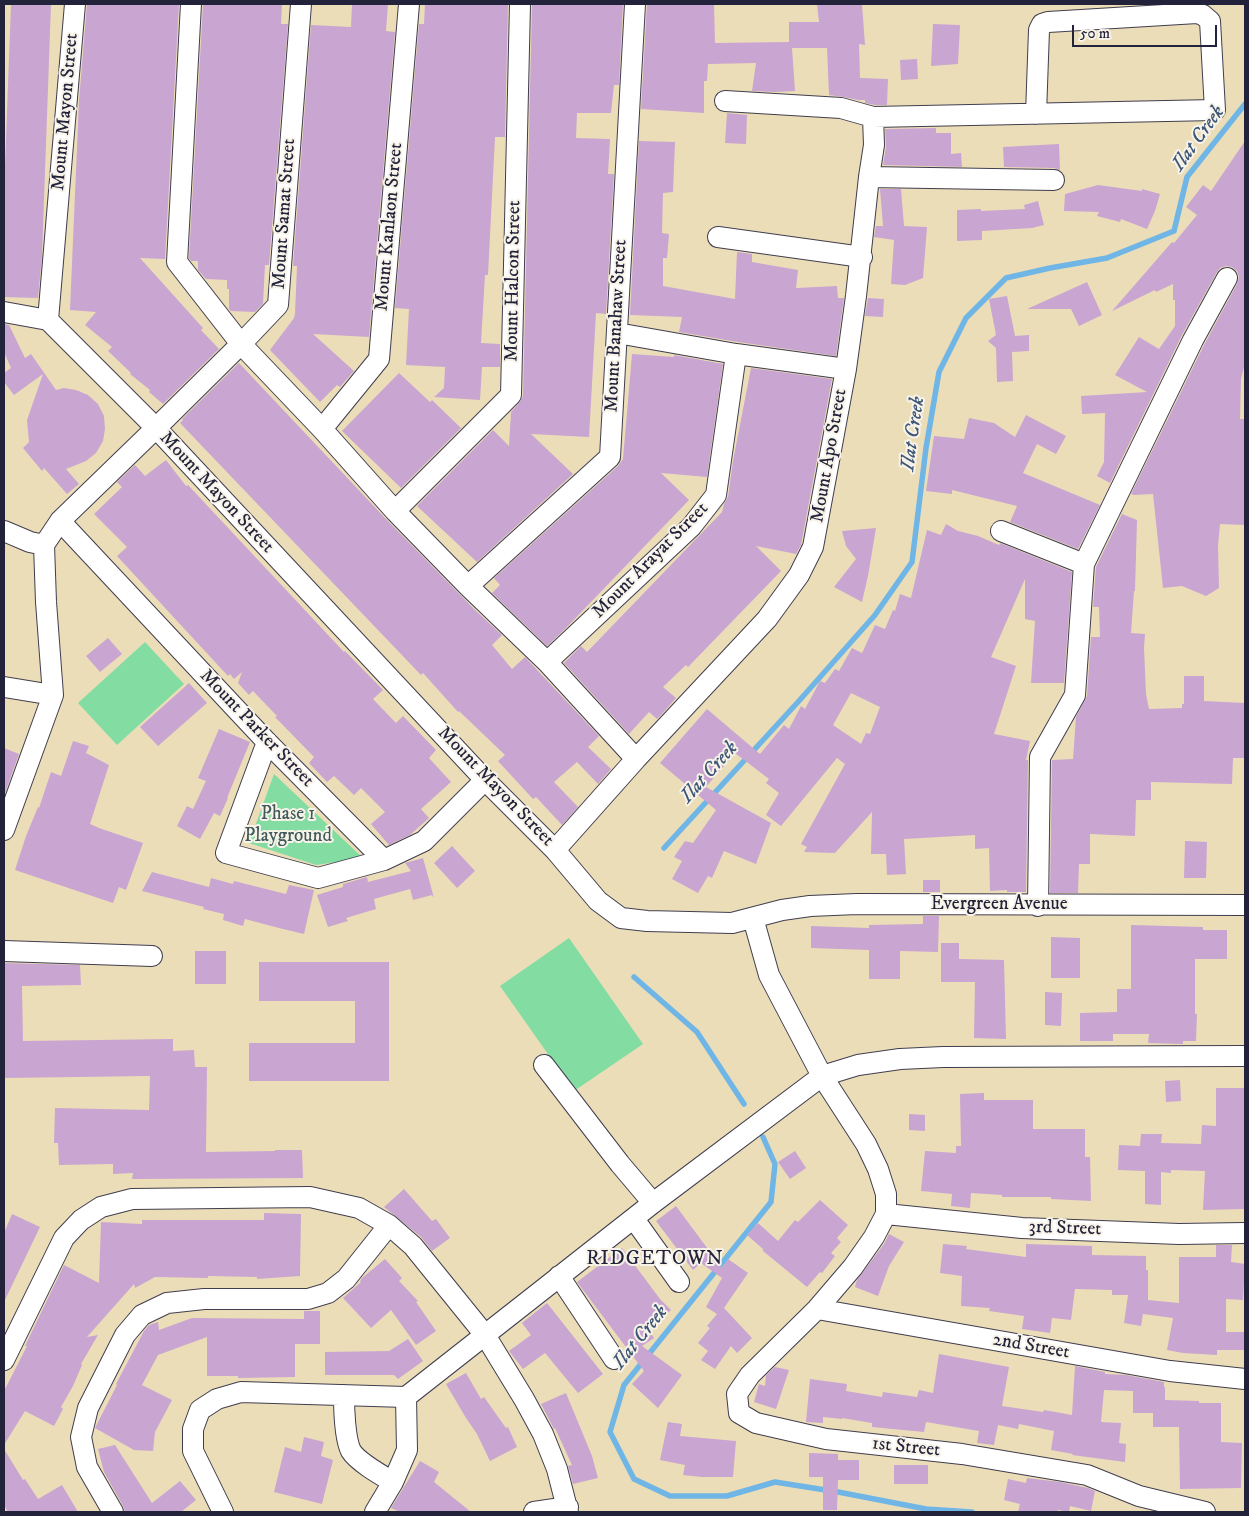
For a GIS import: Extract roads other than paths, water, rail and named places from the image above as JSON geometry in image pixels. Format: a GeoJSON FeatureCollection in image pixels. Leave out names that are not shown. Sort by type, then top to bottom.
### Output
{"type":"FeatureCollection","features":[{"type":"Feature","properties":{"kind":"street","name":"Mount Mayon Street"},"geometry":{"type":"LineString","coordinates":[[75,4],[48,320],[156,428],[485,780],[555,850],[598,901],[621,918],[647,921],[732,923],[753,918]]}},
{"type":"Feature","properties":{"kind":"street"},"geometry":{"type":"LineString","coordinates":[[191,4],[177,262],[241,344],[322,429],[395,511],[468,586],[547,662],[636,759]]}},
{"type":"Feature","properties":{"kind":"street","name":"Mount Samat Street"},"geometry":{"type":"LineString","coordinates":[[44,545],[60,521],[241,344],[278,305],[301,4]]}},
{"type":"Feature","properties":{"kind":"street","name":"Mount Kanlaon Street"},"geometry":{"type":"LineString","coordinates":[[322,429],[379,358],[409,4]]}},
{"type":"Feature","properties":{"kind":"street","name":"Mount Halcon Street"},"geometry":{"type":"LineString","coordinates":[[395,511],[511,395],[520,4]]}},
{"type":"Feature","properties":{"kind":"street","name":"Mount Banahaw Street"},"geometry":{"type":"LineString","coordinates":[[468,586],[610,457],[635,4]]}},
{"type":"Feature","properties":{"kind":"street"},"geometry":{"type":"LineString","coordinates":[[725,101],[841,108],[873,117],[1036,114],[1215,110],[1210,21],[1197,13],[1048,22],[1042,24],[1039,30],[1036,114]]}},
{"type":"Feature","properties":{"kind":"street","name":"Mount Apo Street"},"geometry":{"type":"LineString","coordinates":[[555,850],[636,759],[767,619],[799,575],[813,547],[846,369],[862,257],[869,177],[874,145],[873,117]]}},
{"type":"Feature","properties":{"kind":"street"},"geometry":{"type":"LineString","coordinates":[[869,177],[1054,180]]}},
{"type":"Feature","properties":{"kind":"street"},"geometry":{"type":"LineString","coordinates":[[718,236],[862,257]]}},
{"type":"Feature","properties":{"kind":"street"},"geometry":{"type":"LineString","coordinates":[[1038,906],[1040,757],[1076,695],[1084,564],[1193,340],[1227,278]]}},
{"type":"Feature","properties":{"kind":"street"},"geometry":{"type":"LineString","coordinates":[[4,312],[48,320]]}},
{"type":"Feature","properties":{"kind":"street"},"geometry":{"type":"LineString","coordinates":[[617,333],[736,354],[846,369]]}},
{"type":"Feature","properties":{"kind":"street","name":"Mount Arayat Street"},"geometry":{"type":"LineString","coordinates":[[547,662],[691,527],[716,495],[736,354]]}},
{"type":"Feature","properties":{"kind":"street","name":"Mount Parker Street"},"geometry":{"type":"LineString","coordinates":[[60,521],[267,742],[384,860]]}},
{"type":"Feature","properties":{"kind":"street"},"geometry":{"type":"LineString","coordinates":[[4,531],[30,542],[44,545],[53,696],[4,830]]}},
{"type":"Feature","properties":{"kind":"street"},"geometry":{"type":"LineString","coordinates":[[1001,532],[1084,564]]}},
{"type":"Feature","properties":{"kind":"street"},"geometry":{"type":"LineString","coordinates":[[4,687],[53,696]]}},
{"type":"Feature","properties":{"kind":"street"},"geometry":{"type":"LineString","coordinates":[[267,742],[226,853],[318,878],[384,860],[424,842],[485,780]]}},
{"type":"Feature","properties":{"kind":"street","name":"Evergreen Avenue"},"geometry":{"type":"LineString","coordinates":[[753,918],[782,910],[810,906],[858,904],[1038,906],[1245,905]]}},
{"type":"Feature","properties":{"kind":"street"},"geometry":{"type":"LineString","coordinates":[[753,918],[769,975],[822,1076],[866,1144],[886,1194],[886,1214],[874,1237],[853,1267],[817,1309]]}},
{"type":"Feature","properties":{"kind":"street"},"geometry":{"type":"LineString","coordinates":[[4,951],[152,956]]}},
{"type":"Feature","properties":{"kind":"street"},"geometry":{"type":"LineString","coordinates":[[223,1512],[192,1451],[192,1429],[200,1410],[217,1399],[241,1392],[406,1397],[653,1203],[822,1076],[858,1064],[942,1057],[1245,1056]]}},
{"type":"Feature","properties":{"kind":"street"},"geometry":{"type":"LineString","coordinates":[[544,1065],[620,1164],[653,1203]]}},
{"type":"Feature","properties":{"kind":"street"},"geometry":{"type":"LineString","coordinates":[[4,1359],[64,1238],[80,1220],[102,1207],[132,1199],[310,1197],[359,1208],[389,1225],[413,1246],[485,1335],[524,1399],[557,1469],[568,1510],[534,1512]]}},
{"type":"Feature","properties":{"kind":"street","name":"3rd Street"},"geometry":{"type":"LineString","coordinates":[[886,1214],[1022,1228],[1179,1234],[1245,1233]]}},
{"type":"Feature","properties":{"kind":"street"},"geometry":{"type":"LineString","coordinates":[[634,1219],[679,1282]]}},
{"type":"Feature","properties":{"kind":"street"},"geometry":{"type":"LineString","coordinates":[[113,1512],[87,1467],[81,1437],[88,1408],[125,1335],[142,1315],[167,1303],[204,1299],[308,1299],[328,1293],[346,1279],[389,1225]]}},
{"type":"Feature","properties":{"kind":"street"},"geometry":{"type":"LineString","coordinates":[[559,1276],[614,1359]]}},
{"type":"Feature","properties":{"kind":"street","name":"2nd Street"},"geometry":{"type":"LineString","coordinates":[[817,1309],[1170,1371],[1245,1379]]}},
{"type":"Feature","properties":{"kind":"street","name":"1st Street"},"geometry":{"type":"LineString","coordinates":[[817,1309],[750,1376],[737,1394],[739,1413],[756,1423],[826,1439],[962,1454],[1087,1475],[1138,1504],[1205,1512]]}},
{"type":"Feature","properties":{"kind":"street"},"geometry":{"type":"LineString","coordinates":[[344,1395],[345,1426],[351,1451],[370,1468],[393,1482]]}},
{"type":"Feature","properties":{"kind":"street"},"geometry":{"type":"LineString","coordinates":[[375,1512],[393,1482],[407,1450],[406,1397]]}},
{"type":"Feature","properties":{"kind":"waterway","name":"Ilat Creek"},"geometry":{"type":"LineString","coordinates":[[664,848],[875,615],[912,562],[926,448],[939,372],[966,318],[1006,278],[1107,258],[1174,231],[1187,177],[1245,104]]}},
{"type":"Feature","properties":{"kind":"waterway","name":"Ilat Creek"},"geometry":{"type":"LineString","coordinates":[[634,977],[697,1032],[744,1104]]}},
{"type":"Feature","properties":{"kind":"waterway","name":"Ilat Creek"},"geometry":{"type":"LineString","coordinates":[[763,1137],[775,1164],[771,1202],[624,1385],[610,1432],[634,1479],[670,1496],[727,1496],[775,1482],[926,1509],[972,1512]]}},
{"type":"Feature","properties":{"kind":"district","name":"RIDGETOWN"},"geometry":{"type":"Point","coordinates":[655,1260]}},
{"type":"Feature","properties":{"kind":"park label","name":"Phase 1 Playground"},"geometry":{"type":"Point","coordinates":[288,826]}}]}
